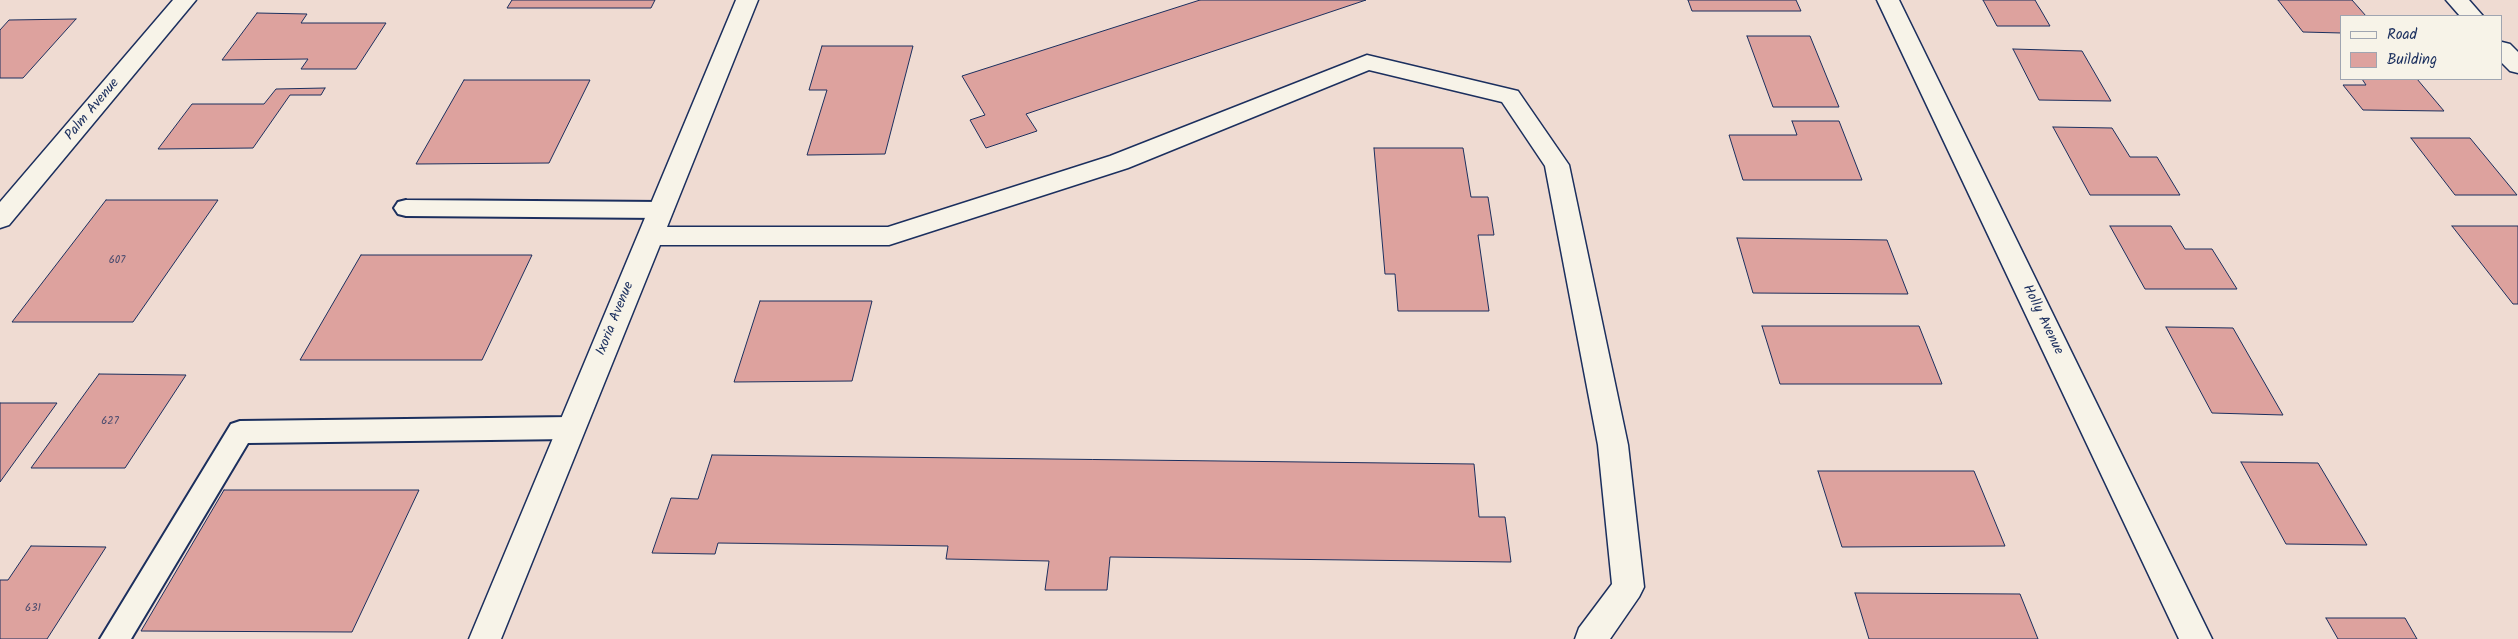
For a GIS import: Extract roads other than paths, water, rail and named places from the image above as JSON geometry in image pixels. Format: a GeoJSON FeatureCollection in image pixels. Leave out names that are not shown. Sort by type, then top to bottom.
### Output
{"type":"FeatureCollection","features":[{"type":"Feature","properties":{"kind":"street","name":"Palm Avenue"},"geometry":{"type":"LineString","coordinates":[[0,219],[185,0]]}},
{"type":"Feature","properties":{"kind":"street","name":"Ixoria Avenue"},"geometry":{"type":"LineString","coordinates":[[485,639],[747,0]]}},
{"type":"Feature","properties":{"kind":"street","name":"Holly Avenue"},"geometry":{"type":"LineString","coordinates":[[1888,0],[2196,639]]}},
{"type":"Feature","properties":{"kind":"street"},"geometry":{"type":"LineString","coordinates":[[2457,0],[2471,15]]}},
{"type":"Feature","properties":{"kind":"street"},"geometry":{"type":"LineString","coordinates":[[2503,50],[2518,66]]}},
{"type":"Feature","properties":{"kind":"street"},"geometry":{"type":"LineString","coordinates":[[650,236],[889,236],[1119,162],[1367,62],[1510,96],[1557,165],[1613,445],[1628,587],[1591,639]]}},
{"type":"Feature","properties":{"kind":"lane"},"geometry":{"type":"LineString","coordinates":[[406,208],[661,210]]}},
{"type":"Feature","properties":{"kind":"lane"},"geometry":{"type":"LineString","coordinates":[[115,639],[240,432],[571,428]]}}]}
